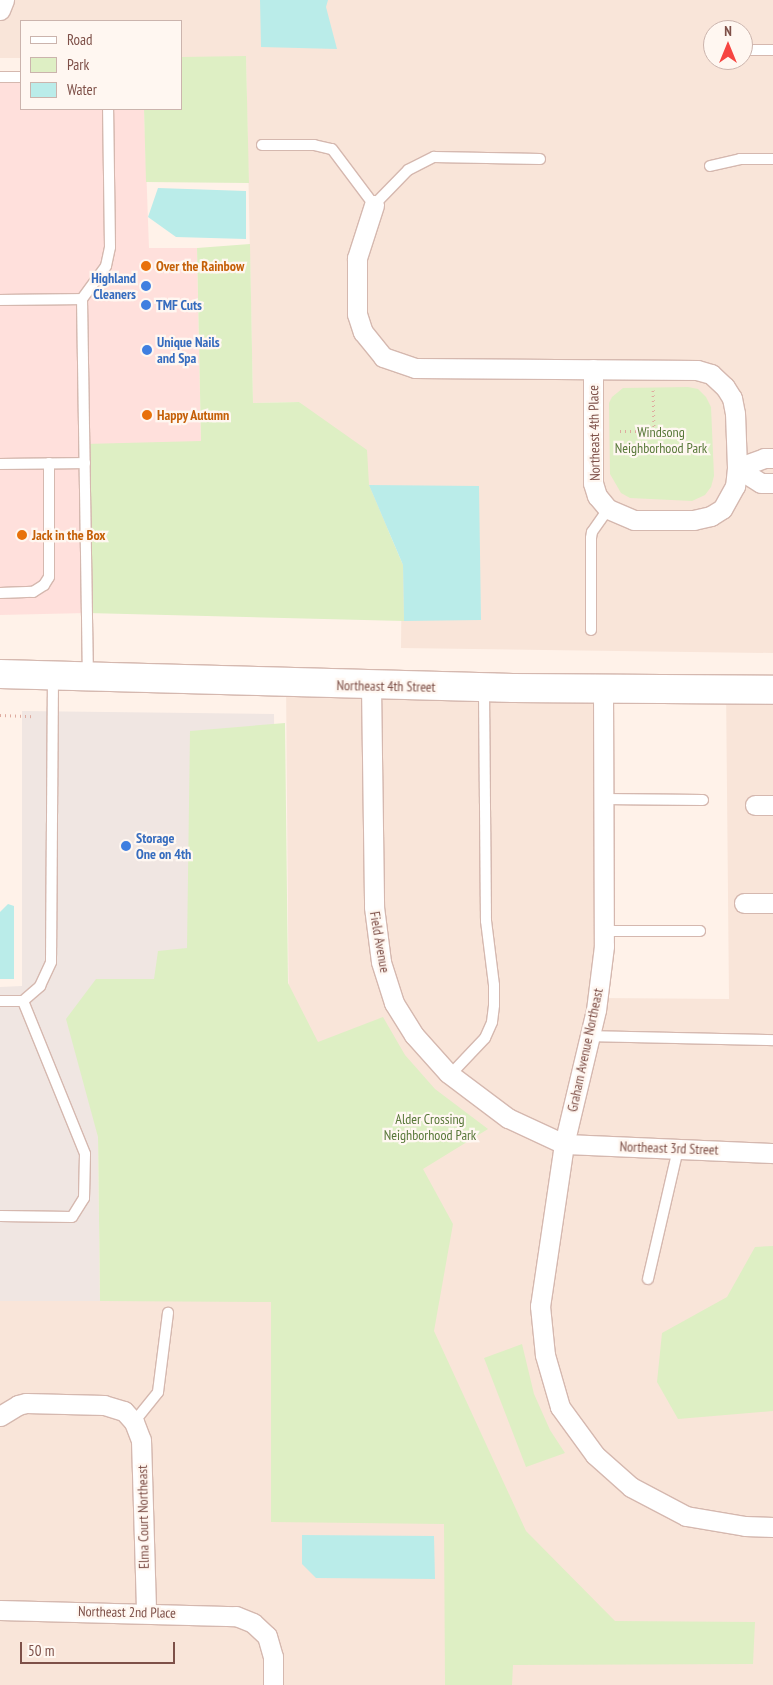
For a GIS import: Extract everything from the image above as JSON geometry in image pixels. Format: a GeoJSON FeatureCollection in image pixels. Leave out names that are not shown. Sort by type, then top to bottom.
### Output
{"type":"FeatureCollection","features":[{"type":"Feature","properties":{"kind":"main road","name":"Northeast 4th Street"},"geometry":{"type":"LineString","coordinates":[[0,674],[484,688],[773,690]]}},
{"type":"Feature","properties":{"kind":"street"},"geometry":{"type":"LineString","coordinates":[[0,10],[4,0]]}},
{"type":"Feature","properties":{"kind":"street","name":"Northeast 4th Place"},"geometry":{"type":"LineString","coordinates":[[374,205],[356,258],[356,314],[363,332],[384,356],[415,368],[593,369],[653,370],[697,370],[711,374],[725,387],[732,398],[735,413],[737,468],[735,486],[732,495],[722,509],[712,516],[694,520],[634,520],[608,509],[597,496],[593,483],[593,369]]}},
{"type":"Feature","properties":{"kind":"street"},"geometry":{"type":"LineString","coordinates":[[737,468],[764,458],[773,458]]}},
{"type":"Feature","properties":{"kind":"street"},"geometry":{"type":"LineString","coordinates":[[737,468],[761,483],[773,483]]}},
{"type":"Feature","properties":{"kind":"street","name":"Field Avenue"},"geometry":{"type":"LineString","coordinates":[[371,685],[374,907],[381,962],[399,1011],[414,1034],[450,1075],[508,1118],[564,1144]]}},
{"type":"Feature","properties":{"kind":"street","name":"Graham Avenue Northeast"},"geometry":{"type":"LineString","coordinates":[[603,688],[604,931],[596,1010],[564,1144],[540,1306],[545,1355],[560,1407],[595,1455],[631,1487],[686,1516],[745,1526],[773,1527]]}},
{"type":"Feature","properties":{"kind":"street"},"geometry":{"type":"LineString","coordinates":[[744,903],[773,903]]}},
{"type":"Feature","properties":{"kind":"street","name":"Northeast 3rd Street"},"geometry":{"type":"LineString","coordinates":[[564,1144],[773,1153]]}},
{"type":"Feature","properties":{"kind":"street"},"geometry":{"type":"LineString","coordinates":[[1,1413],[26,1403],[104,1405],[124,1411],[134,1422]]}},
{"type":"Feature","properties":{"kind":"street","name":"Elma Court Northeast"},"geometry":{"type":"LineString","coordinates":[[134,1422],[141,1440],[146,1613]]}},
{"type":"Feature","properties":{"kind":"street","name":"Northeast 2nd Place"},"geometry":{"type":"LineString","coordinates":[[0,1610],[236,1616],[253,1623],[267,1636],[273,1657],[273,1685]]}},
{"type":"Feature","properties":{"kind":"lane"},"geometry":{"type":"LineString","coordinates":[[753,50],[773,50]]}},
{"type":"Feature","properties":{"kind":"lane"},"geometry":{"type":"LineString","coordinates":[[0,77],[20,76]]}},
{"type":"Feature","properties":{"kind":"lane"},"geometry":{"type":"LineString","coordinates":[[88,677],[82,298],[106,266],[110,247],[108,110]]}},
{"type":"Feature","properties":{"kind":"lane"},"geometry":{"type":"LineString","coordinates":[[262,145],[314,145],[332,149],[374,205],[408,170],[434,156],[540,159]]}},
{"type":"Feature","properties":{"kind":"lane"},"geometry":{"type":"LineString","coordinates":[[710,166],[740,159],[773,159]]}},
{"type":"Feature","properties":{"kind":"lane"},"geometry":{"type":"LineString","coordinates":[[0,300],[82,298]]}},
{"type":"Feature","properties":{"kind":"lane"},"geometry":{"type":"LineString","coordinates":[[0,593],[32,592],[44,585],[49,577],[49,463]]}},
{"type":"Feature","properties":{"kind":"lane"},"geometry":{"type":"LineString","coordinates":[[0,464],[84,463]]}},
{"type":"Feature","properties":{"kind":"lane"},"geometry":{"type":"LineString","coordinates":[[591,630],[591,538],[592,532],[608,509]]}},
{"type":"Feature","properties":{"kind":"lane"},"geometry":{"type":"LineString","coordinates":[[0,1001],[23,1001],[40,986],[51,962],[53,676]]}},
{"type":"Feature","properties":{"kind":"lane"},"geometry":{"type":"LineString","coordinates":[[450,1075],[485,1038],[492,1022],[494,1005],[494,986],[486,921],[484,688]]}},
{"type":"Feature","properties":{"kind":"lane"},"geometry":{"type":"LineString","coordinates":[[603,799],[703,800]]}},
{"type":"Feature","properties":{"kind":"lane"},"geometry":{"type":"LineString","coordinates":[[604,931],[700,931]]}},
{"type":"Feature","properties":{"kind":"lane"},"geometry":{"type":"LineString","coordinates":[[0,1216],[72,1217],[84,1198],[84,1154],[23,1001]]}},
{"type":"Feature","properties":{"kind":"lane"},"geometry":{"type":"LineString","coordinates":[[590,1036],[773,1040]]}},
{"type":"Feature","properties":{"kind":"lane"},"geometry":{"type":"LineString","coordinates":[[648,1279],[678,1149]]}},
{"type":"Feature","properties":{"kind":"lane"},"geometry":{"type":"LineString","coordinates":[[134,1422],[158,1392],[168,1313]]}},
{"type":"Feature","properties":{"kind":"path"},"geometry":{"type":"LineString","coordinates":[[620,432],[654,431],[653,370]]}},
{"type":"Feature","properties":{"kind":"path"},"geometry":{"type":"LineString","coordinates":[[0,715],[33,716]]}},
{"type":"Feature","properties":{"kind":"shaded area"},"geometry":{"type":"Polygon","coordinates":[[[0,0],[773,0],[773,653],[401,648],[402,553],[357,478],[299,402],[253,403],[246,57],[182,57],[182,20],[20,20],[20,58],[0,58],[0,0]]]}},
{"type":"Feature","properties":{"kind":"shaded area"},"geometry":{"type":"Polygon","coordinates":[[[0,77],[20,77],[20,110],[144,110],[149,248],[197,248],[201,441],[87,613],[0,615],[0,77]]]}},
{"type":"Feature","properties":{"kind":"shaded area"},"geometry":{"type":"Polygon","coordinates":[[[286,680],[605,685],[600,998],[729,999],[726,686],[773,687],[773,1685],[0,1685],[0,1301],[271,1301],[271,1522],[293,1522],[286,680]]]}},
{"type":"Feature","properties":{"kind":"shaded area","name":"Storage One on 4th"},"geometry":{"type":"Polygon","coordinates":[[[22,711],[274,714],[277,979],[96,980],[100,1301],[0,1301],[0,987],[22,986],[22,711]]]}},
{"type":"Feature","properties":{"kind":"green space"},"geometry":{"type":"Polygon","coordinates":[[[246,56],[249,183],[146,182],[144,110],[182,110],[182,57],[246,56]]]}},
{"type":"Feature","properties":{"kind":"green space"},"geometry":{"type":"Polygon","coordinates":[[[250,244],[253,403],[299,402],[367,450],[369,485],[403,565],[404,621],[87,613],[84,444],[201,441],[197,248],[250,244]]]}},
{"type":"Feature","properties":{"kind":"green space","name":"Windsong Neighborhood Park"},"geometry":{"type":"Polygon","coordinates":[[[688,387],[698,389],[706,397],[711,407],[714,476],[711,487],[705,495],[692,501],[630,498],[621,493],[610,474],[609,403],[612,397],[623,388],[688,387]]]}},
{"type":"Feature","properties":{"kind":"green space","name":"Alder Crossing Neighborhood Park"},"geometry":{"type":"Polygon","coordinates":[[[285,723],[288,983],[318,1042],[383,1017],[405,1055],[435,1089],[488,1129],[423,1169],[453,1224],[434,1331],[526,1531],[615,1621],[755,1622],[753,1664],[513,1665],[512,1685],[445,1685],[444,1524],[271,1522],[271,1302],[100,1301],[98,1137],[66,1019],[96,979],[154,979],[158,951],[187,948],[190,731],[285,723]]]}},
{"type":"Feature","properties":{"kind":"green space"},"geometry":{"type":"Polygon","coordinates":[[[773,1246],[773,1411],[678,1419],[657,1382],[662,1333],[727,1297],[755,1247],[773,1246]]]}},
{"type":"Feature","properties":{"kind":"green space"},"geometry":{"type":"Polygon","coordinates":[[[522,1344],[534,1394],[550,1430],[565,1453],[526,1467],[484,1358],[522,1344]]]}},
{"type":"Feature","properties":{"kind":"water"},"geometry":{"type":"Polygon","coordinates":[[[260,0],[328,0],[326,7],[337,49],[261,47],[260,0]]]}},
{"type":"Feature","properties":{"kind":"water"},"geometry":{"type":"Polygon","coordinates":[[[158,188],[246,191],[246,239],[176,237],[148,217],[158,188]]]}},
{"type":"Feature","properties":{"kind":"water"},"geometry":{"type":"Polygon","coordinates":[[[369,485],[479,486],[481,620],[404,621],[403,565],[369,485]]]}},
{"type":"Feature","properties":{"kind":"water"},"geometry":{"type":"Polygon","coordinates":[[[8,904],[14,906],[14,979],[0,979],[0,912],[8,904]]]}},
{"type":"Feature","properties":{"kind":"water"},"geometry":{"type":"Polygon","coordinates":[[[302,1535],[434,1536],[435,1579],[316,1578],[302,1564],[302,1535]]]}},
{"type":"Feature","properties":{"kind":"place","name":"Over the Rainbow"},"geometry":{"type":"Point","coordinates":[146,266]}},
{"type":"Feature","properties":{"kind":"place","name":"Highland Cleaners"},"geometry":{"type":"Point","coordinates":[146,286]}},
{"type":"Feature","properties":{"kind":"place","name":"TMF Cuts"},"geometry":{"type":"Point","coordinates":[146,305]}},
{"type":"Feature","properties":{"kind":"place","name":"Unique Nails and Spa"},"geometry":{"type":"Point","coordinates":[147,350]}},
{"type":"Feature","properties":{"kind":"place","name":"Happy Autumn"},"geometry":{"type":"Point","coordinates":[147,415]}},
{"type":"Feature","properties":{"kind":"place","name":"Jack in the Box"},"geometry":{"type":"Point","coordinates":[22,535]}},
{"type":"Feature","properties":{"kind":"place","name":"Storage One on 4th"},"geometry":{"type":"Point","coordinates":[126,846]}}]}
